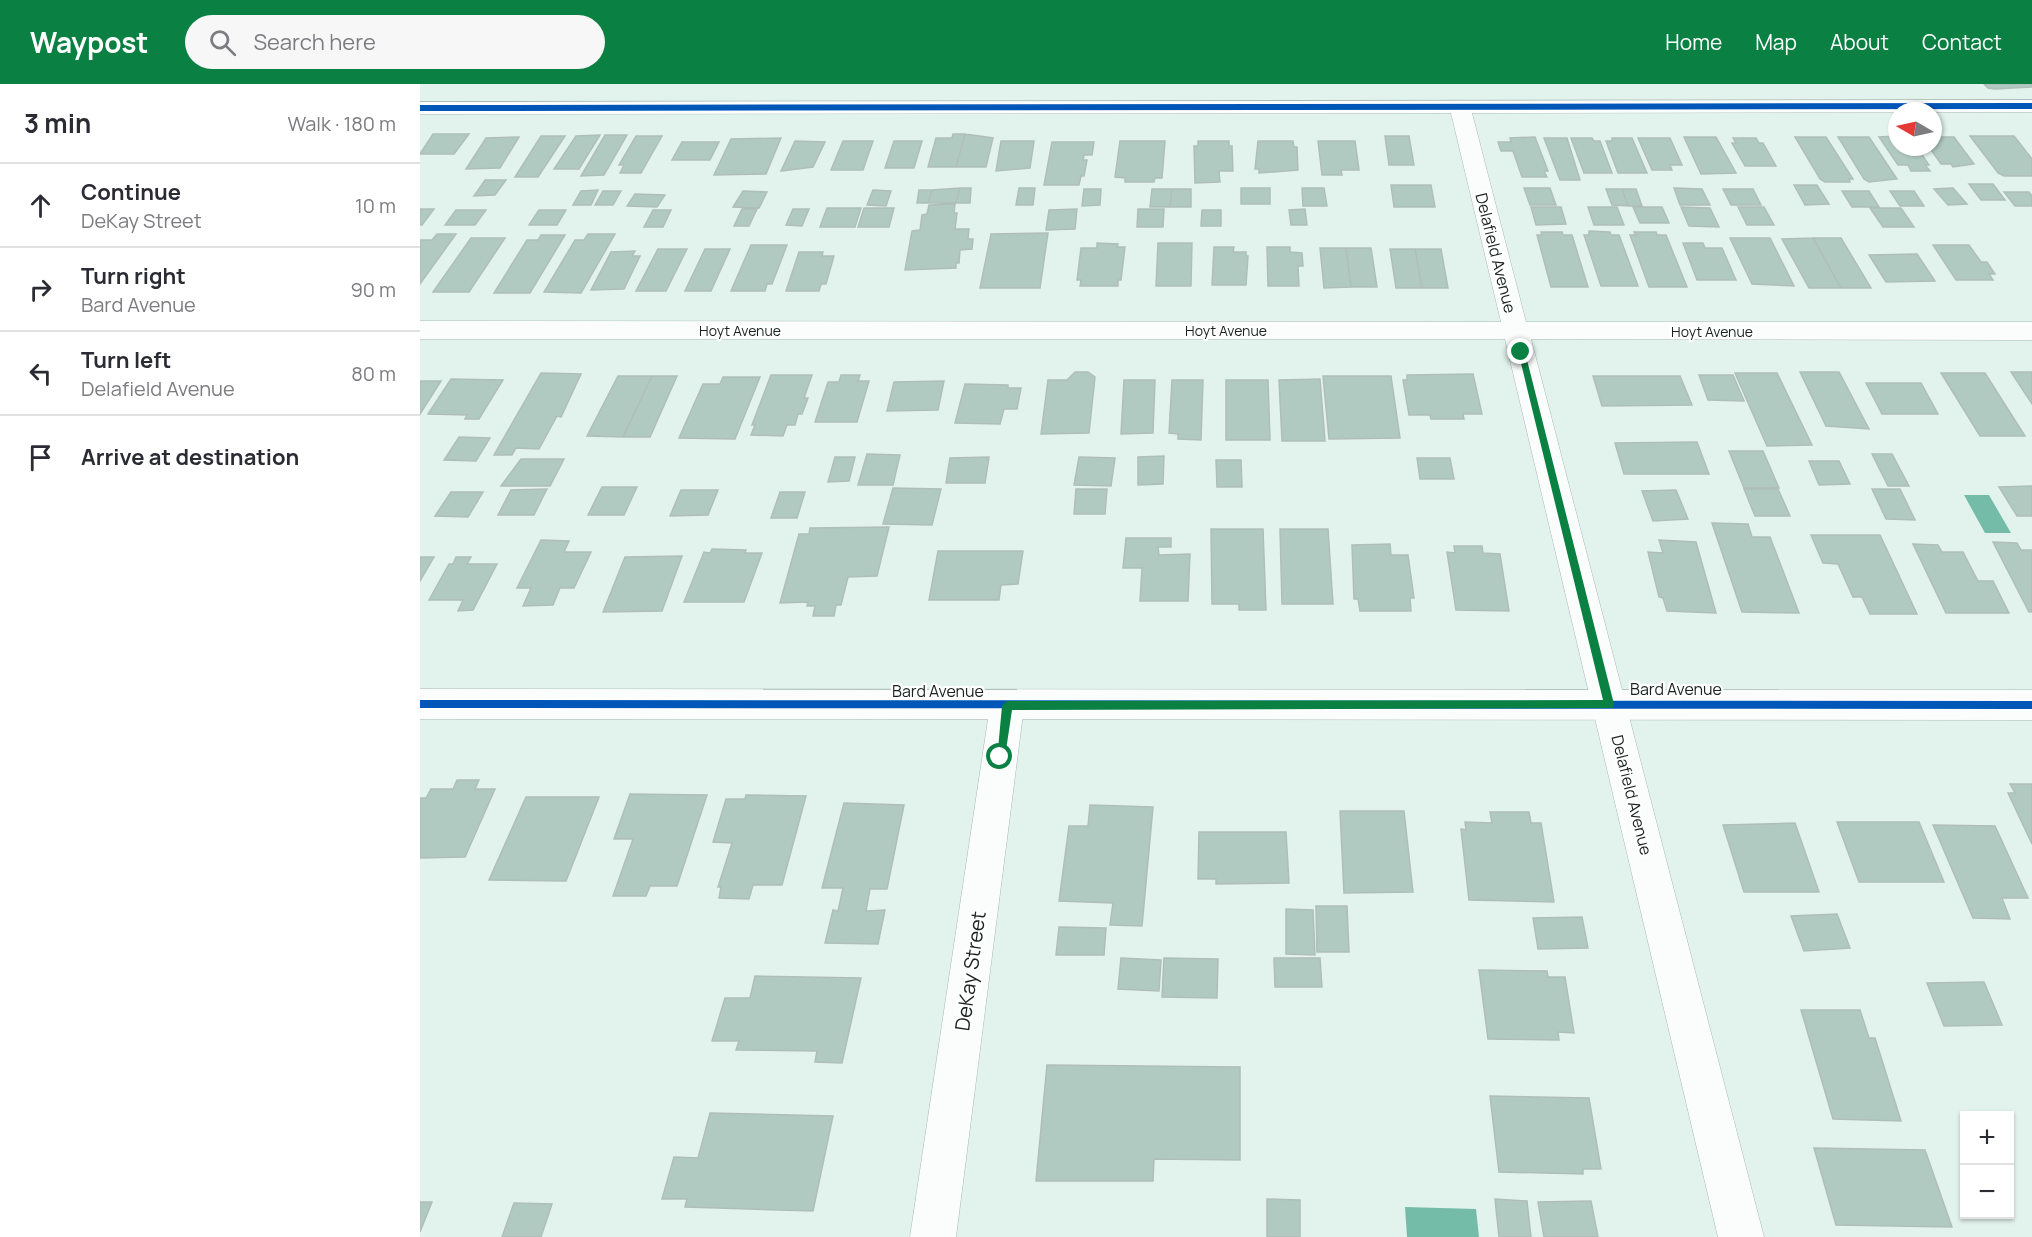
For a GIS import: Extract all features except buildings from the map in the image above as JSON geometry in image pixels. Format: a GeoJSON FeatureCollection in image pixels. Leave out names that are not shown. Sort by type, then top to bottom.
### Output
{"type":"FeatureCollection","features":[{"type":"Feature","properties":{"kind":"street"},"geometry":{"type":"LineString","coordinates":[[420,108],[2032,106]]}},
{"type":"Feature","properties":{"kind":"street","name":"Delafield Avenue"},"geometry":{"type":"LineString","coordinates":[[1460,108],[1742,1237]]}},
{"type":"Feature","properties":{"kind":"street","name":"Hoyt Avenue"},"geometry":{"type":"LineString","coordinates":[[420,330],[2032,331]]}},
{"type":"Feature","properties":{"kind":"street","name":"Bard Avenue"},"geometry":{"type":"LineString","coordinates":[[420,704],[2032,705]]}},
{"type":"Feature","properties":{"kind":"street","name":"DeKay Street"},"geometry":{"type":"LineString","coordinates":[[933,1237],[1007,706]]}},
{"type":"Feature","properties":{"kind":"shaded area"},"geometry":{"type":"Polygon","coordinates":[[[1964,495],[1989,495],[2011,533],[1985,533],[1964,495]]]}},
{"type":"Feature","properties":{"kind":"shaded area"},"geometry":{"type":"Polygon","coordinates":[[[1405,1207],[1476,1209],[1479,1237],[1407,1237],[1405,1207]]]}},
{"type":"Feature","properties":{"kind":"cycle path"},"geometry":{"type":"LineString","coordinates":[[420,108],[2032,106]]}},
{"type":"Feature","properties":{"kind":"cycle path"},"geometry":{"type":"LineString","coordinates":[[420,704],[2032,705]]}},
{"type":"Feature","properties":{"kind":"route"},"geometry":{"type":"LineString","coordinates":[[1000,757],[1007,706],[1609,704],[1521,352]]}}]}
